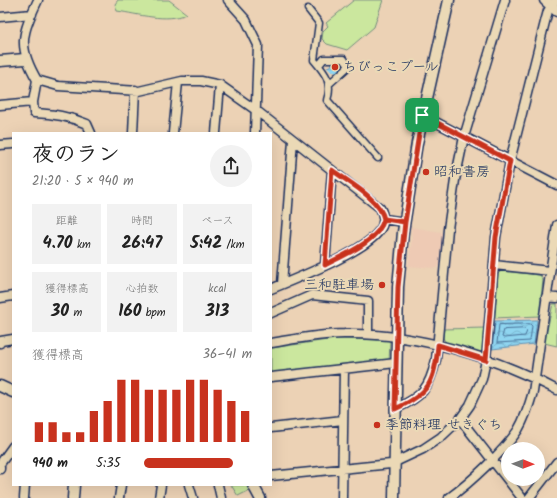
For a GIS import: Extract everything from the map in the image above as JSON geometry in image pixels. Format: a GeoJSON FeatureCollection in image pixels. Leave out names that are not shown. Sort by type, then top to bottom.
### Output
{"type":"FeatureCollection","features":[{"type":"Feature","properties":{"kind":"street"},"geometry":{"type":"LineString","coordinates":[[38,0],[24,37],[25,58],[37,80],[33,102],[34,113],[60,114],[76,119],[87,124],[91,132]]}},
{"type":"Feature","properties":{"kind":"street"},"geometry":{"type":"LineString","coordinates":[[228,0],[246,20],[258,45],[255,132]]}},
{"type":"Feature","properties":{"kind":"street"},"geometry":{"type":"LineString","coordinates":[[394,498],[399,274],[405,222],[422,115],[449,0]]}},
{"type":"Feature","properties":{"kind":"street"},"geometry":{"type":"LineString","coordinates":[[395,409],[421,395],[428,386],[436,360],[448,229],[455,180],[464,137],[504,0]]}},
{"type":"Feature","properties":{"kind":"street"},"geometry":{"type":"LineString","coordinates":[[272,476],[395,463],[433,444],[460,419],[476,394],[486,360],[496,237],[510,161],[543,28],[548,12],[553,4]]}},
{"type":"Feature","properties":{"kind":"street"},"geometry":{"type":"LineString","coordinates":[[308,9],[319,23],[314,60],[326,74],[329,84],[328,100],[378,158]]}},
{"type":"Feature","properties":{"kind":"street"},"geometry":{"type":"LineString","coordinates":[[0,17],[32,14]]}},
{"type":"Feature","properties":{"kind":"street"},"geometry":{"type":"LineString","coordinates":[[0,61],[25,58]]}},
{"type":"Feature","properties":{"kind":"street"},"geometry":{"type":"LineString","coordinates":[[319,65],[324,58],[344,59],[349,66],[329,84]]}},
{"type":"Feature","properties":{"kind":"street"},"geometry":{"type":"LineString","coordinates":[[37,80],[58,86],[135,90],[178,82],[201,81],[220,85],[256,110],[376,203],[384,219],[382,226],[375,235],[347,254],[272,289]]}},
{"type":"Feature","properties":{"kind":"street"},"geometry":{"type":"LineString","coordinates":[[173,132],[178,82]]}},
{"type":"Feature","properties":{"kind":"street"},"geometry":{"type":"LineString","coordinates":[[216,132],[220,85]]}},
{"type":"Feature","properties":{"kind":"street"},"geometry":{"type":"LineString","coordinates":[[133,132],[135,90]]}},
{"type":"Feature","properties":{"kind":"street"},"geometry":{"type":"LineString","coordinates":[[0,105],[33,102]]}},
{"type":"Feature","properties":{"kind":"street"},"geometry":{"type":"LineString","coordinates":[[422,115],[557,186]]}},
{"type":"Feature","properties":{"kind":"street"},"geometry":{"type":"LineString","coordinates":[[282,284],[293,140]]}},
{"type":"Feature","properties":{"kind":"street"},"geometry":{"type":"LineString","coordinates":[[0,145],[12,144]]}},
{"type":"Feature","properties":{"kind":"street"},"geometry":{"type":"LineString","coordinates":[[325,265],[332,170]]}},
{"type":"Feature","properties":{"kind":"street"},"geometry":{"type":"LineString","coordinates":[[384,219],[405,222]]}},
{"type":"Feature","properties":{"kind":"street"},"geometry":{"type":"LineString","coordinates":[[449,498],[509,442],[528,410],[557,225]]}},
{"type":"Feature","properties":{"kind":"street"},"geometry":{"type":"LineString","coordinates":[[494,265],[550,271]]}},
{"type":"Feature","properties":{"kind":"street"},"geometry":{"type":"LineString","coordinates":[[272,313],[312,295],[368,301],[368,334]]}},
{"type":"Feature","properties":{"kind":"street"},"geometry":{"type":"LineString","coordinates":[[0,298],[12,296]]}},
{"type":"Feature","properties":{"kind":"street"},"geometry":{"type":"LineString","coordinates":[[546,297],[557,298]]}},
{"type":"Feature","properties":{"kind":"street"},"geometry":{"type":"LineString","coordinates":[[272,341],[327,335],[368,334],[438,345],[486,360],[534,378],[557,390]]}},
{"type":"Feature","properties":{"kind":"street"},"geometry":{"type":"LineString","coordinates":[[0,339],[12,339]]}},
{"type":"Feature","properties":{"kind":"street"},"geometry":{"type":"LineString","coordinates":[[272,376],[396,363]]}},
{"type":"Feature","properties":{"kind":"street"},"geometry":{"type":"LineString","coordinates":[[342,498],[344,369]]}},
{"type":"Feature","properties":{"kind":"street"},"geometry":{"type":"LineString","coordinates":[[0,386],[12,392]]}},
{"type":"Feature","properties":{"kind":"street"},"geometry":{"type":"LineString","coordinates":[[460,419],[522,498]]}},
{"type":"Feature","properties":{"kind":"street"},"geometry":{"type":"LineString","coordinates":[[272,428],[343,420]]}},
{"type":"Feature","properties":{"kind":"street"},"geometry":{"type":"LineString","coordinates":[[0,469],[0,464],[12,447]]}},
{"type":"Feature","properties":{"kind":"street"},"geometry":{"type":"LineString","coordinates":[[529,498],[557,462]]}},
{"type":"Feature","properties":{"kind":"street"},"geometry":{"type":"LineString","coordinates":[[24,498],[25,486]]}},
{"type":"Feature","properties":{"kind":"street"},"geometry":{"type":"LineString","coordinates":[[73,498],[74,486]]}},
{"type":"Feature","properties":{"kind":"street"},"geometry":{"type":"LineString","coordinates":[[119,498],[121,486]]}},
{"type":"Feature","properties":{"kind":"street"},"geometry":{"type":"LineString","coordinates":[[159,498],[161,486]]}},
{"type":"Feature","properties":{"kind":"street"},"geometry":{"type":"LineString","coordinates":[[189,486],[193,498]]}},
{"type":"Feature","properties":{"kind":"street"},"geometry":{"type":"LineString","coordinates":[[218,486],[221,498]]}},
{"type":"Feature","properties":{"kind":"street"},"geometry":{"type":"LineString","coordinates":[[254,486],[260,498]]}},
{"type":"Feature","properties":{"kind":"shaded area"},"geometry":{"type":"Polygon","coordinates":[[[411,227],[441,232],[443,235],[439,266],[436,268],[408,266],[412,240],[411,227]]]}},
{"type":"Feature","properties":{"kind":"green space"},"geometry":{"type":"Polygon","coordinates":[[[118,0],[169,0],[187,14],[179,17],[161,18],[117,11],[115,4],[118,0]]]}},
{"type":"Feature","properties":{"kind":"green space"},"geometry":{"type":"Polygon","coordinates":[[[354,0],[383,0],[374,27],[347,50],[327,44],[322,39],[323,31],[328,26],[326,23],[354,0]]]}},
{"type":"Feature","properties":{"kind":"green space"},"geometry":{"type":"Polygon","coordinates":[[[501,271],[540,275],[543,280],[539,316],[495,318],[498,274],[501,271]]]}},
{"type":"Feature","properties":{"kind":"green space"},"geometry":{"type":"Polygon","coordinates":[[[553,304],[557,304],[557,346],[544,343],[553,304]]]}},
{"type":"Feature","properties":{"kind":"green space"},"geometry":{"type":"Polygon","coordinates":[[[485,328],[484,350],[478,354],[447,344],[443,338],[444,329],[485,328]]]}},
{"type":"Feature","properties":{"kind":"green space"},"geometry":{"type":"Polygon","coordinates":[[[335,339],[390,340],[389,362],[272,373],[272,348],[335,339]]]}},
{"type":"Feature","properties":{"kind":"green space"},"geometry":{"type":"Polygon","coordinates":[[[232,486],[250,486],[252,489],[238,496],[232,486]]]}},
{"type":"Feature","properties":{"kind":"water","name":"ちびっこプール"},"geometry":{"type":"Polygon","coordinates":[[[332,63],[342,63],[342,67],[337,72],[331,71],[327,67],[332,65],[332,63]]]}},
{"type":"Feature","properties":{"kind":"water"},"geometry":{"type":"Polygon","coordinates":[[[537,320],[534,344],[492,349],[495,321],[537,320]]]}},
{"type":"Feature","properties":{"kind":"place","name":"ちびっこプール"},"geometry":{"type":"Point","coordinates":[335,67]}},
{"type":"Feature","properties":{"kind":"place","name":"昭和書房"},"geometry":{"type":"Point","coordinates":[426,172]}},
{"type":"Feature","properties":{"kind":"place","name":"三和駐車場"},"geometry":{"type":"Point","coordinates":[382,285]}},
{"type":"Feature","properties":{"kind":"place","name":"季節料理 せきぐち"},"geometry":{"type":"Point","coordinates":[377,425]}},
{"type":"Feature","properties":{"kind":"route"},"geometry":{"type":"LineString","coordinates":[[422,115],[405,222],[384,219],[379,231],[369,240],[347,254],[325,265],[332,170],[376,203],[380,208],[384,219],[400,222],[405,222],[398,287],[395,409],[411,402],[421,395],[428,386],[436,360],[438,345],[486,360],[496,237],[510,161],[422,115]]}}]}
